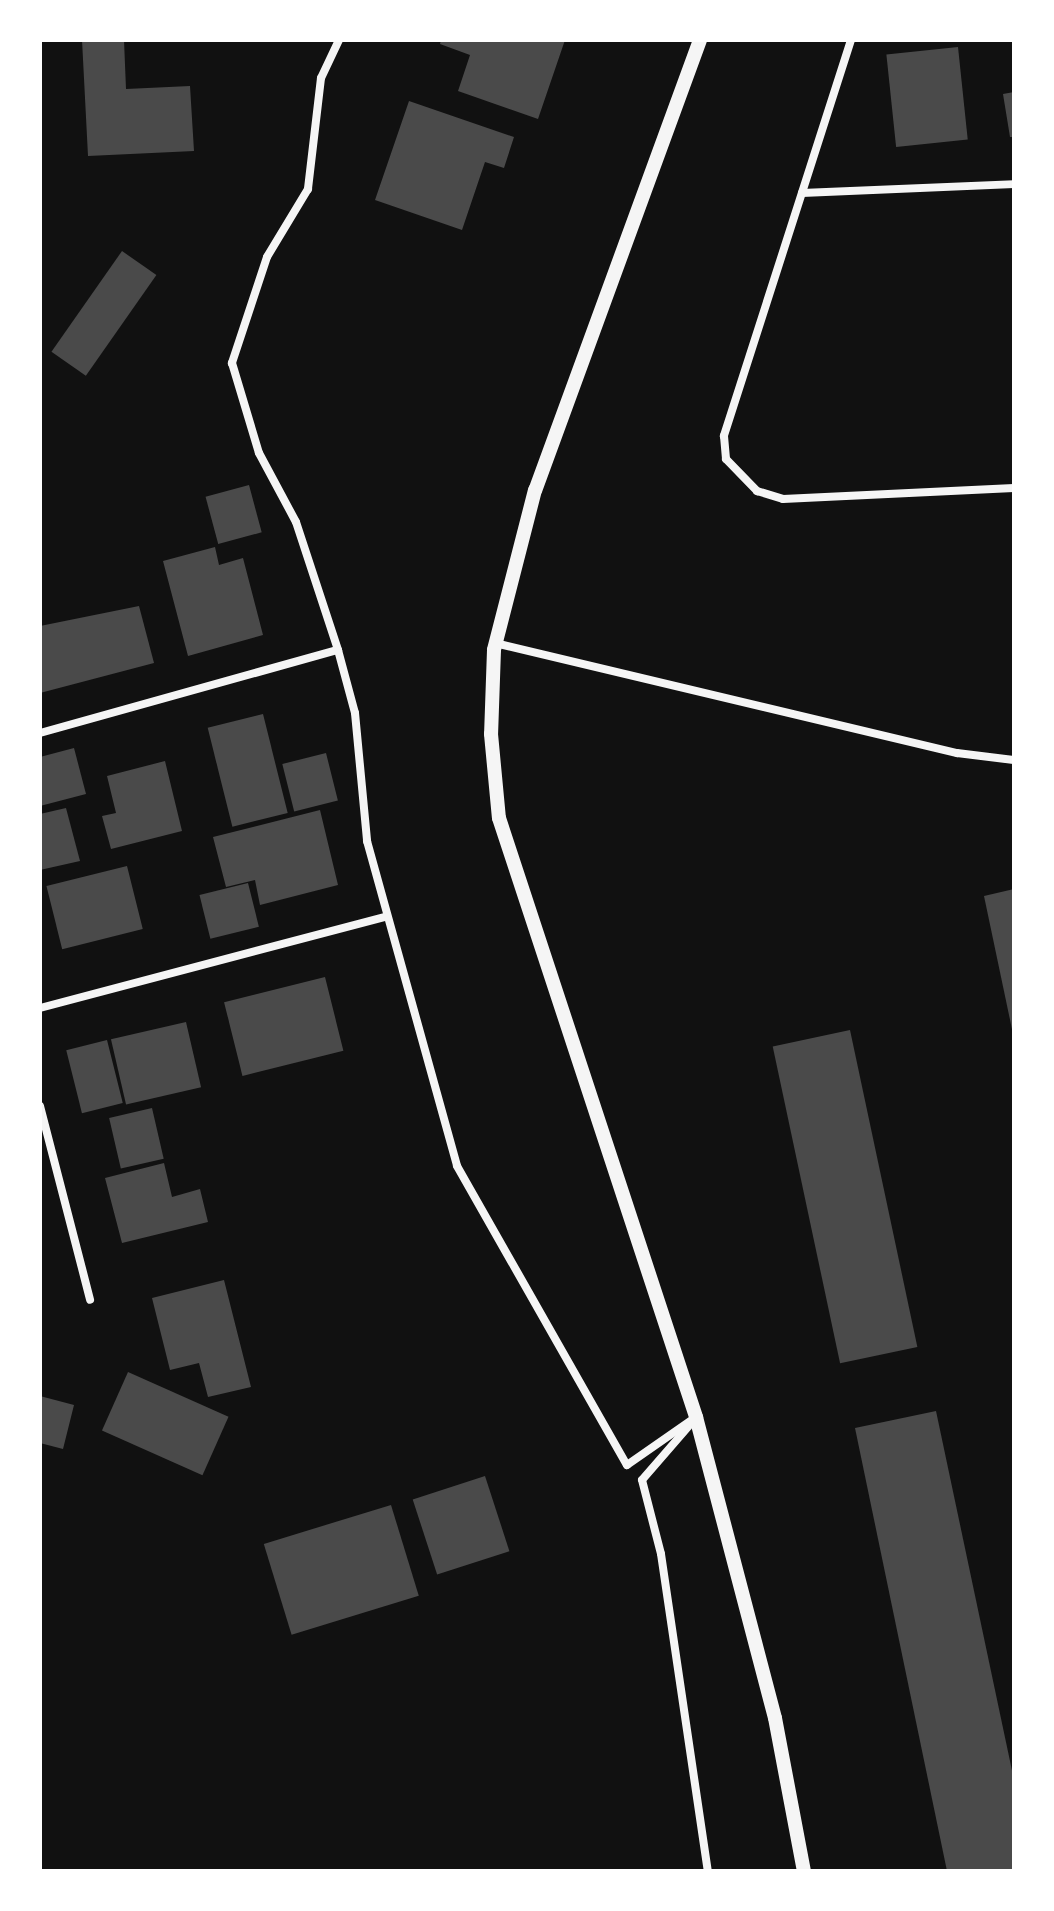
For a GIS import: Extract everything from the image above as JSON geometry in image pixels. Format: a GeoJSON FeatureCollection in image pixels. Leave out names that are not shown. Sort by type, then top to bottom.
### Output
{"type":"FeatureCollection","features":[{"type":"Feature","properties":{"kind":"street"},"geometry":{"type":"LineString","coordinates":[[339,40],[321,78],[308,189],[267,257],[232,363],[259,453],[296,522],[338,650],[355,713],[367,841],[385,917],[457,1166],[627,1465],[696,1417]]}},
{"type":"Feature","properties":{"kind":"street"},"geometry":{"type":"LineString","coordinates":[[700,40],[535,490],[495,643],[491,734],[499,818],[696,1417],[775,1718],[804,1871]]}},
{"type":"Feature","properties":{"kind":"street"},"geometry":{"type":"LineString","coordinates":[[851,40],[724,436],[726,459],[739,478],[757,491],[783,499],[1014,488]]}},
{"type":"Feature","properties":{"kind":"street"},"geometry":{"type":"LineString","coordinates":[[802,193],[1014,184]]}},
{"type":"Feature","properties":{"kind":"street"},"geometry":{"type":"LineString","coordinates":[[495,643],[957,753],[1014,760]]}},
{"type":"Feature","properties":{"kind":"street"},"geometry":{"type":"LineString","coordinates":[[40,733],[338,650]]}},
{"type":"Feature","properties":{"kind":"street"},"geometry":{"type":"LineString","coordinates":[[40,1008],[385,917]]}},
{"type":"Feature","properties":{"kind":"street"},"geometry":{"type":"LineString","coordinates":[[40,1106],[90,1300]]}},
{"type":"Feature","properties":{"kind":"street"},"geometry":{"type":"LineString","coordinates":[[696,1417],[642,1480],[661,1554],[708,1871]]}},
{"type":"Feature","properties":{"kind":"building"},"geometry":{"type":"Polygon","coordinates":[[[82,40],[124,40],[126,89],[190,86],[194,151],[88,156],[82,40]]]}},
{"type":"Feature","properties":{"kind":"building"},"geometry":{"type":"Polygon","coordinates":[[[441,40],[565,40],[538,119],[458,91],[470,55],[440,44],[441,40]]]}},
{"type":"Feature","properties":{"kind":"building"},"geometry":{"type":"Polygon","coordinates":[[[958,47],[968,139],[896,147],[886,55],[958,47]]]}},
{"type":"Feature","properties":{"kind":"building"},"geometry":{"type":"Polygon","coordinates":[[[1014,92],[1014,137],[1010,137],[1003,94],[1014,92]]]}},
{"type":"Feature","properties":{"kind":"building"},"geometry":{"type":"Polygon","coordinates":[[[409,101],[514,137],[504,168],[485,162],[462,230],[375,200],[409,101]]]}},
{"type":"Feature","properties":{"kind":"building"},"geometry":{"type":"Polygon","coordinates":[[[122,251],[156,275],[86,376],[51,352],[122,251]]]}},
{"type":"Feature","properties":{"kind":"building"},"geometry":{"type":"Polygon","coordinates":[[[249,485],[262,532],[218,544],[206,497],[249,485]]]}},
{"type":"Feature","properties":{"kind":"building"},"geometry":{"type":"Polygon","coordinates":[[[215,547],[219,565],[243,558],[263,635],[188,656],[163,561],[215,547]]]}},
{"type":"Feature","properties":{"kind":"building"},"geometry":{"type":"Polygon","coordinates":[[[139,606],[154,663],[40,693],[40,626],[139,606]]]}},
{"type":"Feature","properties":{"kind":"building"},"geometry":{"type":"Polygon","coordinates":[[[263,714],[288,813],[232,827],[208,728],[263,714]]]}},
{"type":"Feature","properties":{"kind":"building"},"geometry":{"type":"Polygon","coordinates":[[[74,748],[86,794],[40,806],[40,757],[74,748]]]}},
{"type":"Feature","properties":{"kind":"building"},"geometry":{"type":"Polygon","coordinates":[[[326,753],[338,801],[294,811],[282,764],[326,753]]]}},
{"type":"Feature","properties":{"kind":"building"},"geometry":{"type":"Polygon","coordinates":[[[165,761],[182,831],[111,849],[102,816],[116,813],[107,776],[165,761]]]}},
{"type":"Feature","properties":{"kind":"building"},"geometry":{"type":"Polygon","coordinates":[[[66,808],[80,861],[40,870],[40,814],[66,808]]]}},
{"type":"Feature","properties":{"kind":"building"},"geometry":{"type":"Polygon","coordinates":[[[320,810],[338,885],[260,905],[255,880],[226,887],[213,837],[320,810]]]}},
{"type":"Feature","properties":{"kind":"building"},"geometry":{"type":"Polygon","coordinates":[[[127,866],[143,929],[62,949],[46,886],[127,866]]]}},
{"type":"Feature","properties":{"kind":"building"},"geometry":{"type":"Polygon","coordinates":[[[248,883],[259,927],[210,939],[199,895],[248,883]]]}},
{"type":"Feature","properties":{"kind":"building"},"geometry":{"type":"Polygon","coordinates":[[[1014,889],[1014,1034],[1013,1034],[984,896],[1014,889]]]}},
{"type":"Feature","properties":{"kind":"building"},"geometry":{"type":"Polygon","coordinates":[[[325,977],[343,1051],[242,1076],[224,1002],[325,977]]]}},
{"type":"Feature","properties":{"kind":"building"},"geometry":{"type":"Polygon","coordinates":[[[186,1022],[201,1087],[126,1105],[111,1039],[186,1022]]]}},
{"type":"Feature","properties":{"kind":"building"},"geometry":{"type":"Polygon","coordinates":[[[850,1030],[917,1347],[840,1363],[773,1046],[850,1030]]]}},
{"type":"Feature","properties":{"kind":"building"},"geometry":{"type":"Polygon","coordinates":[[[107,1040],[123,1103],[82,1113],[66,1050],[107,1040]]]}},
{"type":"Feature","properties":{"kind":"building"},"geometry":{"type":"Polygon","coordinates":[[[152,1108],[164,1159],[121,1169],[109,1118],[152,1108]]]}},
{"type":"Feature","properties":{"kind":"building"},"geometry":{"type":"Polygon","coordinates":[[[164,1163],[172,1197],[200,1189],[208,1222],[122,1243],[105,1178],[164,1163]]]}},
{"type":"Feature","properties":{"kind":"building"},"geometry":{"type":"Polygon","coordinates":[[[224,1280],[251,1387],[208,1397],[199,1363],[170,1370],[152,1298],[224,1280]]]}},
{"type":"Feature","properties":{"kind":"building"},"geometry":{"type":"Polygon","coordinates":[[[128,1372],[228,1417],[202,1475],[102,1430],[128,1372]]]}},
{"type":"Feature","properties":{"kind":"building"},"geometry":{"type":"Polygon","coordinates":[[[40,1396],[74,1405],[63,1449],[40,1443],[40,1396]]]}},
{"type":"Feature","properties":{"kind":"building"},"geometry":{"type":"Polygon","coordinates":[[[936,1411],[1014,1780],[1014,1871],[947,1871],[855,1428],[936,1411]]]}},
{"type":"Feature","properties":{"kind":"building"},"geometry":{"type":"Polygon","coordinates":[[[485,1476],[509,1551],[437,1575],[413,1499],[485,1476]]]}},
{"type":"Feature","properties":{"kind":"building"},"geometry":{"type":"Polygon","coordinates":[[[391,1505],[419,1596],[292,1635],[264,1544],[391,1505]]]}}]}
